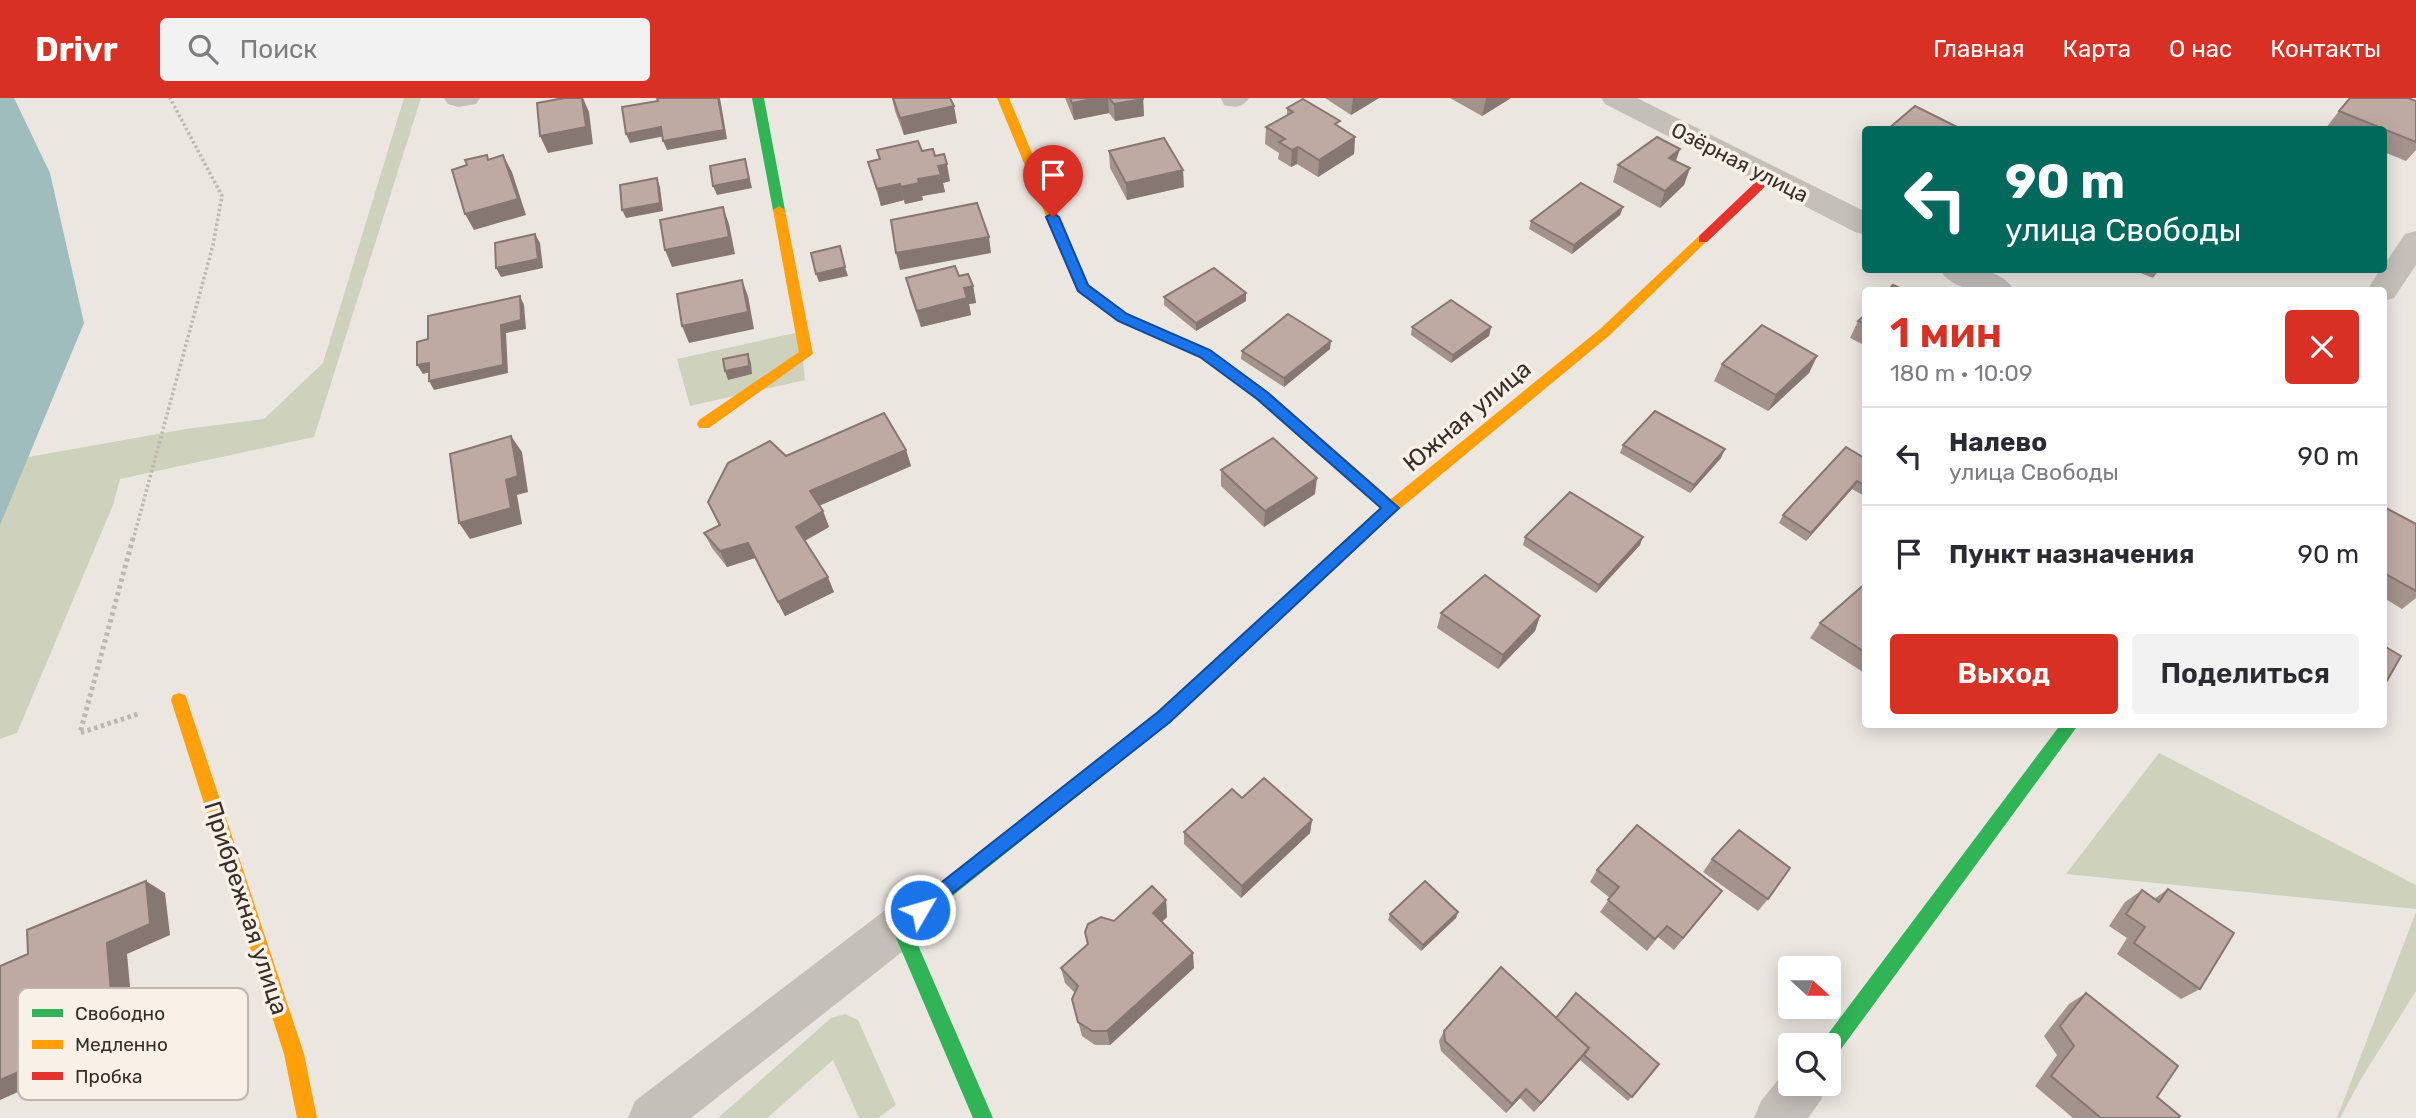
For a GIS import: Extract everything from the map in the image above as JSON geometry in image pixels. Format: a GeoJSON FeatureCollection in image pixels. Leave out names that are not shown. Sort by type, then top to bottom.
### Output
{"type":"FeatureCollection","features":[{"type":"Feature","properties":{"kind":"street"},"geometry":{"type":"LineString","coordinates":[[458,98],[466,98]]}},
{"type":"Feature","properties":{"kind":"street"},"geometry":{"type":"LineString","coordinates":[[704,424],[806,354],[758,98]]}},
{"type":"Feature","properties":{"kind":"street"},"geometry":{"type":"LineString","coordinates":[[1003,98],[1082,288],[1122,317],[1205,353],[1262,395],[1391,508]]}},
{"type":"Feature","properties":{"kind":"street","name":"Озёрная улица"},"geometry":{"type":"LineString","coordinates":[[1615,98],[1862,223]]}},
{"type":"Feature","properties":{"kind":"street","name":"Южная улица"},"geometry":{"type":"LineString","coordinates":[[900,926],[1164,717],[1391,508],[1605,332],[1768,177]]}},
{"type":"Feature","properties":{"kind":"street"},"geometry":{"type":"LineString","coordinates":[[2385,287],[2416,242]]}},
{"type":"Feature","properties":{"kind":"street"},"geometry":{"type":"LineString","coordinates":[[1962,273],[1992,287]]}},
{"type":"Feature","properties":{"kind":"street","name":"Прибрежная улица"},"geometry":{"type":"LineString","coordinates":[[179,700],[294,1054],[307,1118]]}},
{"type":"Feature","properties":{"kind":"street"},"geometry":{"type":"LineString","coordinates":[[1841,1033],[2068,728]]}},
{"type":"Feature","properties":{"kind":"street"},"geometry":{"type":"LineString","coordinates":[[652,1118],[900,926],[983,1118]]}},
{"type":"Feature","properties":{"kind":"street"},"geometry":{"type":"LineString","coordinates":[[1778,1118],[1794,1096]]}},
{"type":"Feature","properties":{"kind":"path"},"geometry":{"type":"LineString","coordinates":[[170,98],[222,196],[213,245],[80,733],[179,700]]}},
{"type":"Feature","properties":{"kind":"green space"},"geometry":{"type":"Polygon","coordinates":[[[404,98],[421,98],[314,437],[120,479],[113,505],[17,733],[0,739],[0,462],[186,429],[264,419],[323,363],[404,98]]]}},
{"type":"Feature","properties":{"kind":"green space"},"geometry":{"type":"Polygon","coordinates":[[[800,332],[805,380],[690,406],[677,359],[800,332]]]}},
{"type":"Feature","properties":{"kind":"green space"},"geometry":{"type":"Polygon","coordinates":[[[2159,753],[2416,885],[2416,909],[2066,874],[2159,753]]]}},
{"type":"Feature","properties":{"kind":"green space"},"geometry":{"type":"Polygon","coordinates":[[[2416,912],[2416,991],[2340,1118],[2337,1118],[2416,912]]]}},
{"type":"Feature","properties":{"kind":"green space"},"geometry":{"type":"Polygon","coordinates":[[[845,1014],[858,1020],[896,1105],[878,1118],[859,1118],[833,1060],[767,1118],[718,1118],[831,1018],[845,1014]]]}},
{"type":"Feature","properties":{"kind":"water"},"geometry":{"type":"Polygon","coordinates":[[[0,98],[14,98],[50,173],[84,323],[0,525],[0,98]]]}},
{"type":"Feature","properties":{"kind":"building"},"geometry":{"type":"Polygon","coordinates":[[[582,98],[586,127],[540,136],[537,103],[582,98]]]}},
{"type":"Feature","properties":{"kind":"building"},"geometry":{"type":"Polygon","coordinates":[[[657,98],[718,98],[724,130],[663,141],[661,127],[626,134],[622,107],[658,101],[657,98]]]}},
{"type":"Feature","properties":{"kind":"building"},"geometry":{"type":"Polygon","coordinates":[[[893,98],[950,98],[954,106],[900,118],[893,98]]]}},
{"type":"Feature","properties":{"kind":"building"},"geometry":{"type":"Polygon","coordinates":[[[1070,98],[1098,98],[1072,103],[1070,98]]]}},
{"type":"Feature","properties":{"kind":"building"},"geometry":{"type":"Polygon","coordinates":[[[1109,98],[1143,98],[1143,99],[1114,104],[1109,98]]]}},
{"type":"Feature","properties":{"kind":"building"},"geometry":{"type":"Polygon","coordinates":[[[2350,98],[2408,98],[2416,101],[2416,142],[2387,130],[2387,126],[2376,126],[2339,111],[2350,98]]]}},
{"type":"Feature","properties":{"kind":"building"},"geometry":{"type":"Polygon","coordinates":[[[1303,99],[1340,121],[1335,124],[1355,137],[1319,160],[1298,147],[1292,150],[1279,142],[1285,139],[1266,127],[1293,112],[1287,108],[1303,99]]]}},
{"type":"Feature","properties":{"kind":"building"},"geometry":{"type":"Polygon","coordinates":[[[1915,106],[1955,126],[1892,126],[1915,106]]]}},
{"type":"Feature","properties":{"kind":"building"},"geometry":{"type":"Polygon","coordinates":[[[1657,137],[1680,149],[1669,158],[1690,168],[1665,191],[1618,165],[1657,137]]]}},
{"type":"Feature","properties":{"kind":"building"},"geometry":{"type":"Polygon","coordinates":[[[1164,138],[1183,170],[1126,183],[1109,151],[1164,138]]]}},
{"type":"Feature","properties":{"kind":"building"},"geometry":{"type":"Polygon","coordinates":[[[918,141],[922,151],[933,149],[935,156],[944,154],[947,164],[938,166],[941,175],[918,179],[919,183],[901,187],[900,184],[877,189],[868,162],[880,159],[877,150],[918,141]]]}},
{"type":"Feature","properties":{"kind":"building"},"geometry":{"type":"Polygon","coordinates":[[[487,155],[488,160],[503,155],[518,199],[465,214],[452,170],[467,165],[465,160],[487,155]]]}},
{"type":"Feature","properties":{"kind":"building"},"geometry":{"type":"Polygon","coordinates":[[[745,159],[749,179],[713,186],[710,166],[745,159]]]}},
{"type":"Feature","properties":{"kind":"building"},"geometry":{"type":"Polygon","coordinates":[[[657,178],[660,203],[622,210],[620,185],[657,178]]]}},
{"type":"Feature","properties":{"kind":"building"},"geometry":{"type":"Polygon","coordinates":[[[1581,183],[1623,207],[1574,245],[1531,221],[1581,183]]]}},
{"type":"Feature","properties":{"kind":"building"},"geometry":{"type":"Polygon","coordinates":[[[977,203],[989,237],[896,253],[891,220],[977,203]]]}},
{"type":"Feature","properties":{"kind":"building"},"geometry":{"type":"Polygon","coordinates":[[[723,207],[729,237],[665,250],[660,220],[723,207]]]}},
{"type":"Feature","properties":{"kind":"building"},"geometry":{"type":"Polygon","coordinates":[[[535,234],[538,259],[496,268],[495,243],[535,234]]]}},
{"type":"Feature","properties":{"kind":"building"},"geometry":{"type":"Polygon","coordinates":[[[840,246],[845,267],[816,274],[811,253],[840,246]]]}},
{"type":"Feature","properties":{"kind":"building"},"geometry":{"type":"Polygon","coordinates":[[[955,266],[959,276],[968,274],[973,286],[964,288],[967,298],[917,311],[906,278],[955,266]]]}},
{"type":"Feature","properties":{"kind":"building"},"geometry":{"type":"Polygon","coordinates":[[[1214,268],[1246,293],[1196,323],[1164,297],[1214,268]]]}},
{"type":"Feature","properties":{"kind":"building"},"geometry":{"type":"Polygon","coordinates":[[[742,280],[748,312],[682,326],[677,294],[742,280]]]}},
{"type":"Feature","properties":{"kind":"building"},"geometry":{"type":"Polygon","coordinates":[[[520,296],[521,320],[501,325],[503,365],[429,381],[429,363],[417,365],[417,342],[428,339],[428,316],[520,296]]]}},
{"type":"Feature","properties":{"kind":"building"},"geometry":{"type":"Polygon","coordinates":[[[1451,300],[1491,327],[1453,355],[1412,327],[1451,300]]]}},
{"type":"Feature","properties":{"kind":"building"},"geometry":{"type":"Polygon","coordinates":[[[1288,314],[1331,341],[1284,378],[1242,351],[1288,314]]]}},
{"type":"Feature","properties":{"kind":"building"},"geometry":{"type":"Polygon","coordinates":[[[1762,325],[1817,356],[1776,395],[1722,364],[1762,325]]]}},
{"type":"Feature","properties":{"kind":"building"},"geometry":{"type":"Polygon","coordinates":[[[748,354],[749,366],[725,371],[723,359],[748,354]]]}},
{"type":"Feature","properties":{"kind":"building"},"geometry":{"type":"Polygon","coordinates":[[[1655,411],[1725,449],[1694,485],[1623,445],[1655,411]]]}},
{"type":"Feature","properties":{"kind":"building"},"geometry":{"type":"Polygon","coordinates":[[[884,413],[906,450],[810,491],[823,511],[796,527],[828,577],[778,602],[748,543],[720,551],[704,533],[720,525],[708,502],[728,463],[770,441],[786,456],[884,413]]]}},
{"type":"Feature","properties":{"kind":"building"},"geometry":{"type":"Polygon","coordinates":[[[511,436],[518,476],[506,480],[511,508],[459,523],[450,454],[511,436]]]}},
{"type":"Feature","properties":{"kind":"building"},"geometry":{"type":"Polygon","coordinates":[[[1273,438],[1317,478],[1265,511],[1221,470],[1273,438]]]}},
{"type":"Feature","properties":{"kind":"building"},"geometry":{"type":"Polygon","coordinates":[[[1846,447],[1862,457],[1862,484],[1857,481],[1811,533],[1783,515],[1846,447]]]}},
{"type":"Feature","properties":{"kind":"building"},"geometry":{"type":"Polygon","coordinates":[[[1570,492],[1643,537],[1599,585],[1525,537],[1570,492]]]}},
{"type":"Feature","properties":{"kind":"building"},"geometry":{"type":"Polygon","coordinates":[[[2387,509],[2416,524],[2416,591],[2387,575],[2387,509]]]}},
{"type":"Feature","properties":{"kind":"building"},"geometry":{"type":"Polygon","coordinates":[[[1485,575],[1540,616],[1503,655],[1441,613],[1485,575]]]}},
{"type":"Feature","properties":{"kind":"building"},"geometry":{"type":"Polygon","coordinates":[[[1862,586],[1862,650],[1820,623],[1862,586]]]}},
{"type":"Feature","properties":{"kind":"building"},"geometry":{"type":"Polygon","coordinates":[[[2387,648],[2401,656],[2387,681],[2387,648]]]}},
{"type":"Feature","properties":{"kind":"building"},"geometry":{"type":"Polygon","coordinates":[[[1264,778],[1312,820],[1242,886],[1184,832],[1232,789],[1242,798],[1264,778]]]}},
{"type":"Feature","properties":{"kind":"building"},"geometry":{"type":"Polygon","coordinates":[[[1637,825],[1722,891],[1683,938],[1667,926],[1655,939],[1608,900],[1619,887],[1597,870],[1637,825]]]}},
{"type":"Feature","properties":{"kind":"building"},"geometry":{"type":"Polygon","coordinates":[[[1739,830],[1790,868],[1768,899],[1712,859],[1739,830]]]}},
{"type":"Feature","properties":{"kind":"building"},"geometry":{"type":"Polygon","coordinates":[[[146,881],[150,924],[107,943],[111,988],[18,988],[18,1072],[0,1080],[0,966],[28,954],[27,930],[146,881]]]}},
{"type":"Feature","properties":{"kind":"building"},"geometry":{"type":"Polygon","coordinates":[[[1425,881],[1458,912],[1423,945],[1390,914],[1425,881]]]}},
{"type":"Feature","properties":{"kind":"building"},"geometry":{"type":"Polygon","coordinates":[[[1152,886],[1166,900],[1153,913],[1193,953],[1107,1031],[1092,1031],[1078,1022],[1072,999],[1078,986],[1061,968],[1088,944],[1085,932],[1088,924],[1101,917],[1114,921],[1152,886]]]}},
{"type":"Feature","properties":{"kind":"building"},"geometry":{"type":"Polygon","coordinates":[[[2168,889],[2234,933],[2200,989],[2134,943],[2145,927],[2126,914],[2142,890],[2159,902],[2168,889]]]}},
{"type":"Feature","properties":{"kind":"building"},"geometry":{"type":"Polygon","coordinates":[[[1501,967],[1589,1048],[1541,1103],[1526,1089],[1512,1104],[1445,1041],[1444,1031],[1501,967]]]}},
{"type":"Feature","properties":{"kind":"building"},"geometry":{"type":"Polygon","coordinates":[[[1576,993],[1659,1064],[1632,1097],[1584,1055],[1589,1048],[1556,1018],[1576,993]]]}},
{"type":"Feature","properties":{"kind":"building"},"geometry":{"type":"Polygon","coordinates":[[[2086,993],[2178,1066],[2157,1097],[2180,1116],[2178,1118],[2101,1118],[2051,1076],[2074,1046],[2060,1026],[2086,993]]]}},
{"type":"Feature","properties":{"kind":"traffic: fast"},"geometry":{"type":"LineString","coordinates":[[758,98],[779,210]]}},
{"type":"Feature","properties":{"kind":"traffic: fast"},"geometry":{"type":"LineString","coordinates":[[983,1118],[900,926],[1164,717],[1300,591]]}},
{"type":"Feature","properties":{"kind":"traffic: fast"},"geometry":{"type":"LineString","coordinates":[[1841,1033],[2068,728]]}},
{"type":"Feature","properties":{"kind":"traffic: slow"},"geometry":{"type":"LineString","coordinates":[[1003,98],[1082,288],[1122,317],[1205,353],[1262,395],[1391,508]]}},
{"type":"Feature","properties":{"kind":"traffic: slow"},"geometry":{"type":"LineString","coordinates":[[704,424],[806,354],[779,210]]}},
{"type":"Feature","properties":{"kind":"traffic: slow"},"geometry":{"type":"LineString","coordinates":[[1300,591],[1391,508],[1605,332],[1703,239]]}},
{"type":"Feature","properties":{"kind":"traffic: slow"},"geometry":{"type":"LineString","coordinates":[[179,700],[294,1054],[307,1118]]}},
{"type":"Feature","properties":{"kind":"traffic: jam"},"geometry":{"type":"LineString","coordinates":[[1703,239],[1768,177]]}},
{"type":"Feature","properties":{"kind":"route"},"geometry":{"type":"LineString","coordinates":[[920,910],[1164,717],[1391,508],[1262,395],[1205,353],[1122,317],[1082,288],[1053,217]]}}]}
